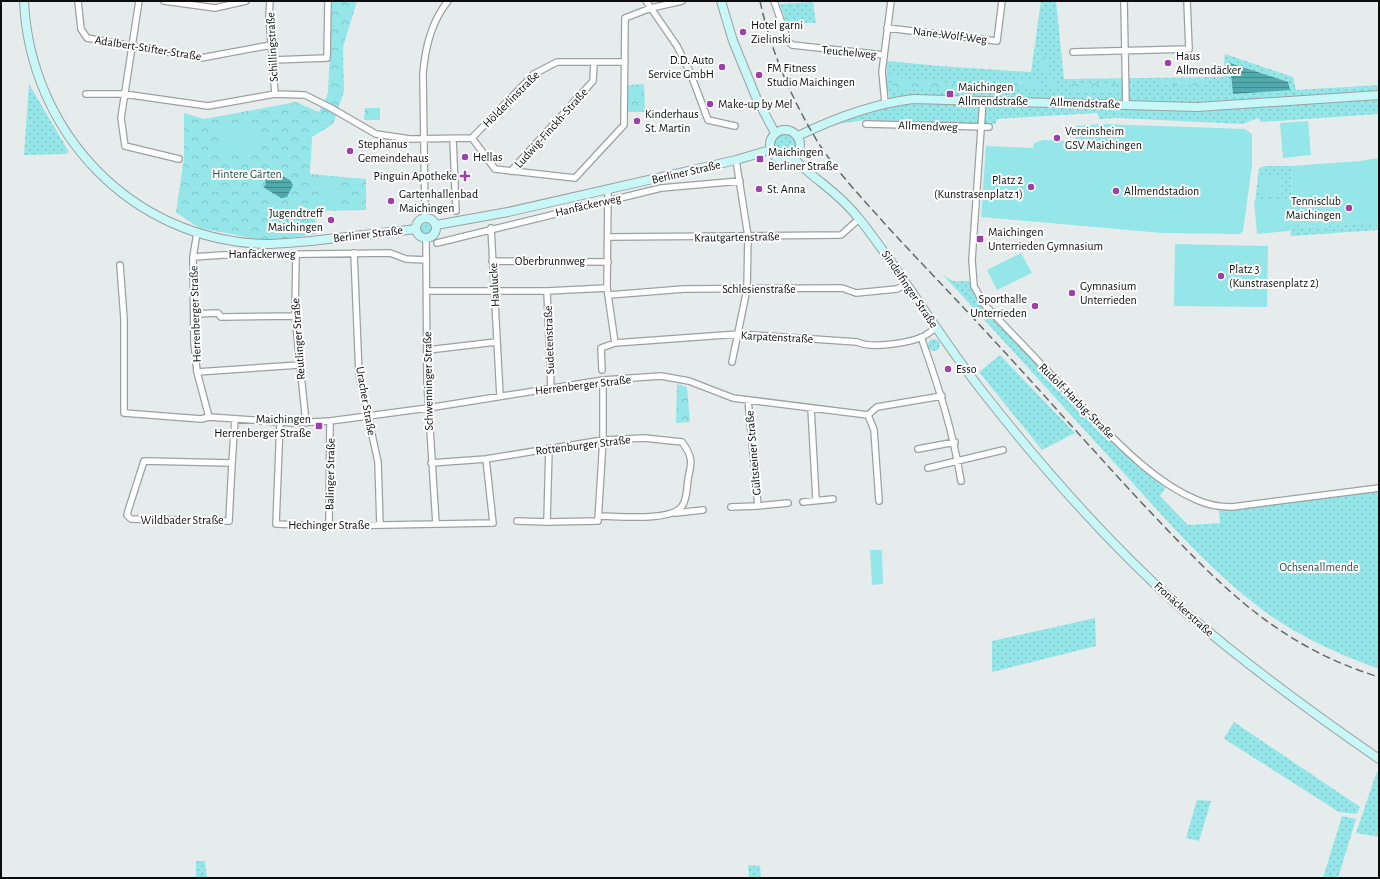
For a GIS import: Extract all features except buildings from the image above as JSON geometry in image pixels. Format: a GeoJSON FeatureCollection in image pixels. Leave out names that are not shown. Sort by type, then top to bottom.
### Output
{"type":"FeatureCollection","features":[{"type":"Feature","properties":{"kind":"main road","name":"Berliner Straße"},"geometry":{"type":"LineString","coordinates":[[24,1],[26,29],[35,69],[48,102],[69,138],[92,166],[117,190],[162,218],[197,233],[214,238],[266,244],[332,239],[416,228]]}},
{"type":"Feature","properties":{"kind":"main road"},"geometry":{"type":"LineString","coordinates":[[721,1],[733,41],[756,97],[775,133]]}},
{"type":"Feature","properties":{"kind":"main road","name":"Allmendstraße"},"geometry":{"type":"LineString","coordinates":[[798,136],[857,110],[885,103],[927,98],[1126,105],[1221,106],[1379,95]]}},
{"type":"Feature","properties":{"kind":"main road"},"geometry":{"type":"LineString","coordinates":[[787,129],[798,136],[800,148],[793,157],[780,159],[772,154],[770,150],[770,139],[775,133],[787,129]]}},
{"type":"Feature","properties":{"kind":"main road","name":"Berliner Straße"},"geometry":{"type":"LineString","coordinates":[[436,225],[508,212],[736,160],[770,150]]}},
{"type":"Feature","properties":{"kind":"main road","name":"Sindelfinger Straße"},"geometry":{"type":"LineString","coordinates":[[793,157],[837,196],[859,219],[907,284],[936,328],[981,389],[1015,431]]}},
{"type":"Feature","properties":{"kind":"main road"},"geometry":{"type":"LineString","coordinates":[[425,218],[431,219],[436,225],[434,234],[426,238],[419,235],[416,228],[418,222],[425,218]]}},
{"type":"Feature","properties":{"kind":"main road","name":"Fronäckerstraße"},"geometry":{"type":"LineString","coordinates":[[1015,431],[1090,519],[1182,608],[1262,675],[1303,706],[1379,759]]}},
{"type":"Feature","properties":{"kind":"street","name":"Adalbert-Stifter-Straße"},"geometry":{"type":"LineString","coordinates":[[78,1],[81,29],[88,38],[201,58],[271,45]]}},
{"type":"Feature","properties":{"kind":"street"},"geometry":{"type":"LineString","coordinates":[[139,1],[121,118],[125,146],[179,159]]}},
{"type":"Feature","properties":{"kind":"street"},"geometry":{"type":"LineString","coordinates":[[164,1],[184,5],[215,8],[246,1]]}},
{"type":"Feature","properties":{"kind":"street","name":"Schillingstraße"},"geometry":{"type":"LineString","coordinates":[[270,1],[271,45],[275,94]]}},
{"type":"Feature","properties":{"kind":"street"},"geometry":{"type":"LineString","coordinates":[[273,60],[327,58],[328,1]]}},
{"type":"Feature","properties":{"kind":"street"},"geometry":{"type":"LineString","coordinates":[[425,218],[424,55],[431,32],[448,1]]}},
{"type":"Feature","properties":{"kind":"street"},"geometry":{"type":"LineString","coordinates":[[646,1],[677,46],[690,72],[708,120],[735,126]]}},
{"type":"Feature","properties":{"kind":"street"},"geometry":{"type":"LineString","coordinates":[[86,94],[124,94],[208,106],[275,94],[304,95],[332,108],[376,134],[410,139],[472,138],[495,169],[575,178],[624,125],[625,18],[651,8],[682,1]]}},
{"type":"Feature","properties":{"kind":"street","name":"Teuchelweg"},"geometry":{"type":"LineString","coordinates":[[774,1],[790,44],[800,47],[884,55]]}},
{"type":"Feature","properties":{"kind":"street"},"geometry":{"type":"LineString","coordinates":[[885,103],[882,82],[890,1]]}},
{"type":"Feature","properties":{"kind":"street","name":"Nane-Wolf-Weg"},"geometry":{"type":"LineString","coordinates":[[887,28],[997,41],[1002,1]]}},
{"type":"Feature","properties":{"kind":"street"},"geometry":{"type":"LineString","coordinates":[[1124,1],[1126,105]]}},
{"type":"Feature","properties":{"kind":"street"},"geometry":{"type":"LineString","coordinates":[[1073,52],[1189,49],[1187,1]]}},
{"type":"Feature","properties":{"kind":"street","name":"Hölderlinstraße"},"geometry":{"type":"LineString","coordinates":[[472,138],[534,74],[544,68],[557,62],[625,62]]}},
{"type":"Feature","properties":{"kind":"street","name":"Ludwig-Finckh-Straße"},"geometry":{"type":"LineString","coordinates":[[511,172],[593,82],[594,63]]}},
{"type":"Feature","properties":{"kind":"street","name":"Rudolf-Harbig-Straße"},"geometry":{"type":"LineString","coordinates":[[983,100],[972,275],[978,296],[1055,380],[1142,465],[1189,496],[1210,505],[1221,507],[1379,488]]}},
{"type":"Feature","properties":{"kind":"street","name":"Allmendweg"},"geometry":{"type":"LineString","coordinates":[[866,124],[989,127]]}},
{"type":"Feature","properties":{"kind":"street"},"geometry":{"type":"LineString","coordinates":[[453,139],[456,211]]}},
{"type":"Feature","properties":{"kind":"street"},"geometry":{"type":"LineString","coordinates":[[732,362],[739,334],[747,289],[748,236],[736,160]]}},
{"type":"Feature","properties":{"kind":"street","name":"Hanfäckerweg"},"geometry":{"type":"LineString","coordinates":[[437,243],[490,228],[660,188],[740,181]]}},
{"type":"Feature","properties":{"kind":"street"},"geometry":{"type":"LineString","coordinates":[[602,370],[601,348],[615,343],[607,288],[609,237],[608,189]]}},
{"type":"Feature","properties":{"kind":"street","name":"Krautgartenstraße"},"geometry":{"type":"LineString","coordinates":[[609,237],[841,235],[859,219]]}},
{"type":"Feature","properties":{"kind":"street","name":"Haulucke"},"geometry":{"type":"LineString","coordinates":[[490,228],[500,396]]}},
{"type":"Feature","properties":{"kind":"street","name":"Herrenberger Straße"},"geometry":{"type":"LineString","coordinates":[[197,233],[193,257],[194,342],[197,372],[209,416]]}},
{"type":"Feature","properties":{"kind":"street","name":"Schwenninger Straße"},"geometry":{"type":"LineString","coordinates":[[426,238],[428,408],[436,524]]}},
{"type":"Feature","properties":{"kind":"street","name":"Hanfäckerweg"},"geometry":{"type":"LineString","coordinates":[[193,257],[390,253],[406,259],[426,260]]}},
{"type":"Feature","properties":{"kind":"street","name":"Reutlinger Straße"},"geometry":{"type":"LineString","coordinates":[[296,254],[295,316],[306,423]]}},
{"type":"Feature","properties":{"kind":"street","name":"Uracher Straße"},"geometry":{"type":"LineString","coordinates":[[354,254],[359,375],[378,462],[380,525]]}},
{"type":"Feature","properties":{"kind":"street","name":"Oberbrunnweg"},"geometry":{"type":"LineString","coordinates":[[492,261],[608,262]]}},
{"type":"Feature","properties":{"kind":"street","name":"Herrenberger Straße"},"geometry":{"type":"LineString","coordinates":[[120,265],[124,320],[124,412],[202,419],[209,416],[306,423],[428,408],[603,380],[661,376],[688,381],[733,398],[868,415]]}},
{"type":"Feature","properties":{"kind":"street","name":"Schlesienstraße"},"geometry":{"type":"LineString","coordinates":[[609,295],[684,289],[842,288],[856,293],[897,289],[907,284]]}},
{"type":"Feature","properties":{"kind":"street"},"geometry":{"type":"LineString","coordinates":[[427,291],[547,291],[607,288]]}},
{"type":"Feature","properties":{"kind":"street","name":"Sudetenstraße"},"geometry":{"type":"LineString","coordinates":[[547,291],[551,388]]}},
{"type":"Feature","properties":{"kind":"street"},"geometry":{"type":"LineString","coordinates":[[194,314],[218,313],[221,318],[295,316]]}},
{"type":"Feature","properties":{"kind":"street","name":"Karpatenstraße"},"geometry":{"type":"LineString","coordinates":[[615,343],[739,334],[857,342],[861,344],[905,342],[921,337],[936,328]]}},
{"type":"Feature","properties":{"kind":"street"},"geometry":{"type":"LineString","coordinates":[[921,337],[942,396],[955,442],[961,481]]}},
{"type":"Feature","properties":{"kind":"street"},"geometry":{"type":"LineString","coordinates":[[428,350],[496,342]]}},
{"type":"Feature","properties":{"kind":"street"},"geometry":{"type":"LineString","coordinates":[[197,372],[299,365]]}},
{"type":"Feature","properties":{"kind":"street"},"geometry":{"type":"LineString","coordinates":[[598,518],[603,440],[603,380]]}},
{"type":"Feature","properties":{"kind":"street"},"geometry":{"type":"LineString","coordinates":[[879,501],[874,430],[868,415],[877,407],[942,396]]}},
{"type":"Feature","properties":{"kind":"street","name":"Gültsteiner Straße"},"geometry":{"type":"LineString","coordinates":[[748,400],[758,506]]}},
{"type":"Feature","properties":{"kind":"street"},"geometry":{"type":"LineString","coordinates":[[811,408],[816,499]]}},
{"type":"Feature","properties":{"kind":"street","name":"Wildbader Straße"},"geometry":{"type":"LineString","coordinates":[[232,463],[144,461],[128,515],[131,519],[229,521],[235,419]]}},
{"type":"Feature","properties":{"kind":"street","name":"Balinger Straße"},"geometry":{"type":"LineString","coordinates":[[329,526],[330,421]]}},
{"type":"Feature","properties":{"kind":"street","name":"Hechinger Straße"},"geometry":{"type":"LineString","coordinates":[[280,422],[276,524],[329,526],[493,523],[486,459]]}},
{"type":"Feature","properties":{"kind":"street","name":"Rottenburger Straße"},"geometry":{"type":"LineString","coordinates":[[431,464],[486,459],[603,440],[644,438],[682,442],[690,453],[692,462],[683,506],[675,513]]}},
{"type":"Feature","properties":{"kind":"street"},"geometry":{"type":"LineString","coordinates":[[918,449],[955,442]]}},
{"type":"Feature","properties":{"kind":"street"},"geometry":{"type":"LineString","coordinates":[[548,522],[549,448]]}},
{"type":"Feature","properties":{"kind":"street"},"geometry":{"type":"LineString","coordinates":[[928,468],[1003,450]]}},
{"type":"Feature","properties":{"kind":"street"},"geometry":{"type":"LineString","coordinates":[[803,502],[816,499],[833,499]]}},
{"type":"Feature","properties":{"kind":"street","name":"Gültsteiner Straße"},"geometry":{"type":"LineString","coordinates":[[731,507],[788,503]]}},
{"type":"Feature","properties":{"kind":"street"},"geometry":{"type":"LineString","coordinates":[[517,521],[548,522],[598,518],[656,516],[703,510]]}},
{"type":"Feature","properties":{"kind":"green space","name":"Hintere Gärten"},"geometry":{"type":"Polygon","coordinates":[[[332,1],[357,1],[343,47],[344,91],[333,124],[312,137],[310,174],[366,179],[366,210],[315,211],[316,234],[268,241],[199,228],[176,212],[184,158],[184,113],[204,119],[296,102],[319,112],[328,94],[332,1]]]}},
{"type":"Feature","properties":{"kind":"green space"},"geometry":{"type":"Polygon","coordinates":[[[1041,1],[1056,1],[1064,79],[1223,77],[1225,54],[1293,77],[1296,90],[1379,85],[1379,114],[1261,122],[1258,118],[1243,124],[1118,118],[1099,119],[1098,113],[997,119],[996,124],[866,120],[836,124],[860,114],[892,106],[886,84],[887,61],[1031,72],[1041,1]]]}},
{"type":"Feature","properties":{"kind":"green space"},"geometry":{"type":"Polygon","coordinates":[[[813,2],[816,23],[786,22],[780,4],[813,2]]]}},
{"type":"Feature","properties":{"kind":"green space"},"geometry":{"type":"Polygon","coordinates":[[[1039,55],[1045,55],[1051,72],[1039,73],[1039,55]]]}},
{"type":"Feature","properties":{"kind":"green space"},"geometry":{"type":"Polygon","coordinates":[[[890,74],[914,80],[939,81],[961,86],[961,89],[896,90],[893,88],[890,74]]]}},
{"type":"Feature","properties":{"kind":"green space"},"geometry":{"type":"Polygon","coordinates":[[[1022,78],[1022,88],[996,88],[996,82],[1022,78]]]}},
{"type":"Feature","properties":{"kind":"green space"},"geometry":{"type":"Polygon","coordinates":[[[1047,78],[1057,79],[1057,89],[1047,88],[1047,78]]]}},
{"type":"Feature","properties":{"kind":"green space"},"geometry":{"type":"Polygon","coordinates":[[[1204,78],[1204,84],[1181,86],[1156,83],[1155,79],[1204,78]]]}},
{"type":"Feature","properties":{"kind":"green space"},"geometry":{"type":"Polygon","coordinates":[[[1025,79],[1039,80],[1038,88],[1025,87],[1025,79]]]}},
{"type":"Feature","properties":{"kind":"green space"},"geometry":{"type":"Polygon","coordinates":[[[1080,83],[1114,83],[1119,86],[1113,92],[1071,91],[1070,85],[1080,83]]]}},
{"type":"Feature","properties":{"kind":"green space"},"geometry":{"type":"Polygon","coordinates":[[[29,84],[69,152],[65,154],[24,155],[29,84]]]}},
{"type":"Feature","properties":{"kind":"green space"},"geometry":{"type":"Polygon","coordinates":[[[644,84],[645,112],[627,112],[628,85],[644,84]]]}},
{"type":"Feature","properties":{"kind":"green space"},"geometry":{"type":"Polygon","coordinates":[[[365,108],[380,108],[380,120],[364,120],[365,108]]]}},
{"type":"Feature","properties":{"kind":"green space"},"geometry":{"type":"Polygon","coordinates":[[[1308,121],[1311,155],[1283,158],[1280,123],[1308,121]]]}},
{"type":"Feature","properties":{"kind":"green space","name":"Allmendstadion"},"geometry":{"type":"Polygon","coordinates":[[[1102,124],[1245,129],[1252,134],[1252,165],[1243,231],[1240,234],[1162,233],[981,217],[986,146],[1033,148],[1034,143],[1043,140],[1075,141],[1076,126],[1102,124]]]}},
{"type":"Feature","properties":{"kind":"green space"},"geometry":{"type":"Polygon","coordinates":[[[258,126],[259,153],[219,155],[218,128],[258,126]]]}},
{"type":"Feature","properties":{"kind":"green space"},"geometry":{"type":"Polygon","coordinates":[[[785,133],[793,137],[797,145],[793,153],[785,157],[777,153],[773,145],[777,137],[785,133]]]}},
{"type":"Feature","properties":{"kind":"green space"},"geometry":{"type":"Polygon","coordinates":[[[1379,158],[1379,221],[1320,227],[1294,226],[1291,227],[1289,231],[1257,234],[1254,201],[1292,199],[1291,166],[1360,161],[1379,158]]]}},
{"type":"Feature","properties":{"kind":"green space"},"geometry":{"type":"Polygon","coordinates":[[[1265,166],[1291,166],[1292,199],[1255,202],[1259,168],[1265,166]]]}},
{"type":"Feature","properties":{"kind":"green space"},"geometry":{"type":"Polygon","coordinates":[[[1259,177],[1282,177],[1282,196],[1260,196],[1259,177]]]}},
{"type":"Feature","properties":{"kind":"green space"},"geometry":{"type":"Polygon","coordinates":[[[320,182],[340,183],[339,208],[319,207],[320,182]]]}},
{"type":"Feature","properties":{"kind":"green space"},"geometry":{"type":"Polygon","coordinates":[[[1379,221],[1379,230],[1291,236],[1290,227],[1294,226],[1320,227],[1379,221]]]}},
{"type":"Feature","properties":{"kind":"green space"},"geometry":{"type":"Polygon","coordinates":[[[426,222],[430,224],[432,228],[430,232],[426,234],[422,232],[420,228],[422,224],[426,222]]]}},
{"type":"Feature","properties":{"kind":"green space","name":"Platz 3 (Kunstrasenplatz 2)"},"geometry":{"type":"Polygon","coordinates":[[[1175,244],[1268,246],[1267,307],[1174,306],[1175,244]]]}},
{"type":"Feature","properties":{"kind":"green space"},"geometry":{"type":"Polygon","coordinates":[[[1021,253],[1032,273],[997,290],[987,270],[1021,253]]]}},
{"type":"Feature","properties":{"kind":"green space","name":"Ochsenallmende"},"geometry":{"type":"Polygon","coordinates":[[[943,275],[953,281],[969,281],[975,297],[1079,408],[1128,457],[1166,487],[1160,496],[1188,525],[1220,523],[1219,511],[1379,491],[1379,669],[1346,656],[1300,634],[1256,605],[1217,572],[1162,515],[943,275]]]}},
{"type":"Feature","properties":{"kind":"green space"},"geometry":{"type":"Polygon","coordinates":[[[936,339],[939,340],[939,350],[932,351],[929,350],[928,343],[929,340],[936,339]]]}},
{"type":"Feature","properties":{"kind":"green space"},"geometry":{"type":"Polygon","coordinates":[[[1000,355],[1075,433],[1042,450],[979,372],[1000,355]]]}},
{"type":"Feature","properties":{"kind":"green space"},"geometry":{"type":"Polygon","coordinates":[[[677,384],[687,387],[690,422],[676,423],[677,384]]]}},
{"type":"Feature","properties":{"kind":"green space"},"geometry":{"type":"Polygon","coordinates":[[[870,550],[882,550],[883,584],[872,585],[870,550]]]}},
{"type":"Feature","properties":{"kind":"green space"},"geometry":{"type":"Polygon","coordinates":[[[1095,618],[1096,646],[992,672],[992,641],[1095,618]]]}},
{"type":"Feature","properties":{"kind":"green space"},"geometry":{"type":"Polygon","coordinates":[[[1234,722],[1360,807],[1357,814],[1339,812],[1226,740],[1224,738],[1234,722]]]}},
{"type":"Feature","properties":{"kind":"green space"},"geometry":{"type":"Polygon","coordinates":[[[1379,770],[1379,837],[1356,833],[1376,774],[1379,770]]]}},
{"type":"Feature","properties":{"kind":"green space"},"geometry":{"type":"Polygon","coordinates":[[[1197,800],[1211,801],[1199,841],[1186,838],[1197,800]]]}},
{"type":"Feature","properties":{"kind":"green space"},"geometry":{"type":"Polygon","coordinates":[[[1342,816],[1356,819],[1338,878],[1323,878],[1342,816]]]}},
{"type":"Feature","properties":{"kind":"green space"},"geometry":{"type":"Polygon","coordinates":[[[196,861],[205,861],[207,878],[196,878],[196,861]]]}},
{"type":"Feature","properties":{"kind":"green space"},"geometry":{"type":"Polygon","coordinates":[[[748,865],[760,866],[761,878],[749,878],[748,865]]]}},
{"type":"Feature","properties":{"kind":"shaded area"},"geometry":{"type":"Polygon","coordinates":[[[1230,63],[1288,82],[1290,90],[1233,94],[1230,63]]]}},
{"type":"Feature","properties":{"kind":"shaded area"},"geometry":{"type":"Polygon","coordinates":[[[272,171],[290,180],[293,185],[287,197],[281,198],[263,187],[266,184],[263,173],[272,171]]]}},
{"type":"Feature","properties":{"kind":"railway"},"geometry":{"type":"LineString","coordinates":[[760,1],[776,57],[791,93],[809,127],[834,165],[885,224],[1140,501],[1220,582],[1247,606],[1307,647],[1341,663],[1379,677]]}},
{"type":"Feature","properties":{"kind":"place","name":"Hotel garni Zielinski"},"geometry":{"type":"Point","coordinates":[743,32]}},
{"type":"Feature","properties":{"kind":"place","name":"Haus Allmendäcker"},"geometry":{"type":"Point","coordinates":[1168,63]}},
{"type":"Feature","properties":{"kind":"place","name":"D.D. Auto Service GmbH"},"geometry":{"type":"Point","coordinates":[722,67]}},
{"type":"Feature","properties":{"kind":"place","name":"FM Fitness Studio Maichingen"},"geometry":{"type":"Point","coordinates":[759,75]}},
{"type":"Feature","properties":{"kind":"place","name":"Maichingen Allmendstraße"},"geometry":{"type":"Point","coordinates":[950,94]}},
{"type":"Feature","properties":{"kind":"place","name":"Make-up by Mel"},"geometry":{"type":"Point","coordinates":[710,104]}},
{"type":"Feature","properties":{"kind":"place","name":"Kinderhaus St. Martin"},"geometry":{"type":"Point","coordinates":[637,121]}},
{"type":"Feature","properties":{"kind":"place","name":"Vereinsheim GSV Maichingen"},"geometry":{"type":"Point","coordinates":[1057,138]}},
{"type":"Feature","properties":{"kind":"place","name":"Stephanus Gemeindehaus"},"geometry":{"type":"Point","coordinates":[350,151]}},
{"type":"Feature","properties":{"kind":"place","name":"Hellas"},"geometry":{"type":"Point","coordinates":[465,157]}},
{"type":"Feature","properties":{"kind":"place","name":"Maichingen Berliner Straße"},"geometry":{"type":"Point","coordinates":[760,159]}},
{"type":"Feature","properties":{"kind":"place","name":"Pinguin Apotheke"},"geometry":{"type":"Point","coordinates":[465,176]}},
{"type":"Feature","properties":{"kind":"place","name":"Platz 2 (Kunstrasenplatz 1)"},"geometry":{"type":"Point","coordinates":[1031,187]}},
{"type":"Feature","properties":{"kind":"place","name":"St. Anna"},"geometry":{"type":"Point","coordinates":[759,189]}},
{"type":"Feature","properties":{"kind":"place","name":"Allmendstadion"},"geometry":{"type":"Point","coordinates":[1116,191]}},
{"type":"Feature","properties":{"kind":"place","name":"Gartenhallenbad Maichingen"},"geometry":{"type":"Point","coordinates":[391,201]}},
{"type":"Feature","properties":{"kind":"place","name":"Tennisclub Maichingen"},"geometry":{"type":"Point","coordinates":[1349,208]}},
{"type":"Feature","properties":{"kind":"place","name":"Jugendtreff Maichingen"},"geometry":{"type":"Point","coordinates":[331,220]}},
{"type":"Feature","properties":{"kind":"place","name":"Maichingen Unterrieden Gymnasium"},"geometry":{"type":"Point","coordinates":[980,239]}},
{"type":"Feature","properties":{"kind":"place","name":"Platz 3 (Kunstrasenplatz 2)"},"geometry":{"type":"Point","coordinates":[1221,276]}},
{"type":"Feature","properties":{"kind":"place","name":"Gymnasium Unterrieden"},"geometry":{"type":"Point","coordinates":[1072,293]}},
{"type":"Feature","properties":{"kind":"place","name":"Sporthalle Unterrieden"},"geometry":{"type":"Point","coordinates":[1035,306]}},
{"type":"Feature","properties":{"kind":"place","name":"Esso"},"geometry":{"type":"Point","coordinates":[948,369]}},
{"type":"Feature","properties":{"kind":"place","name":"Maichingen Herrenberger Straße"},"geometry":{"type":"Point","coordinates":[319,426]}}]}
